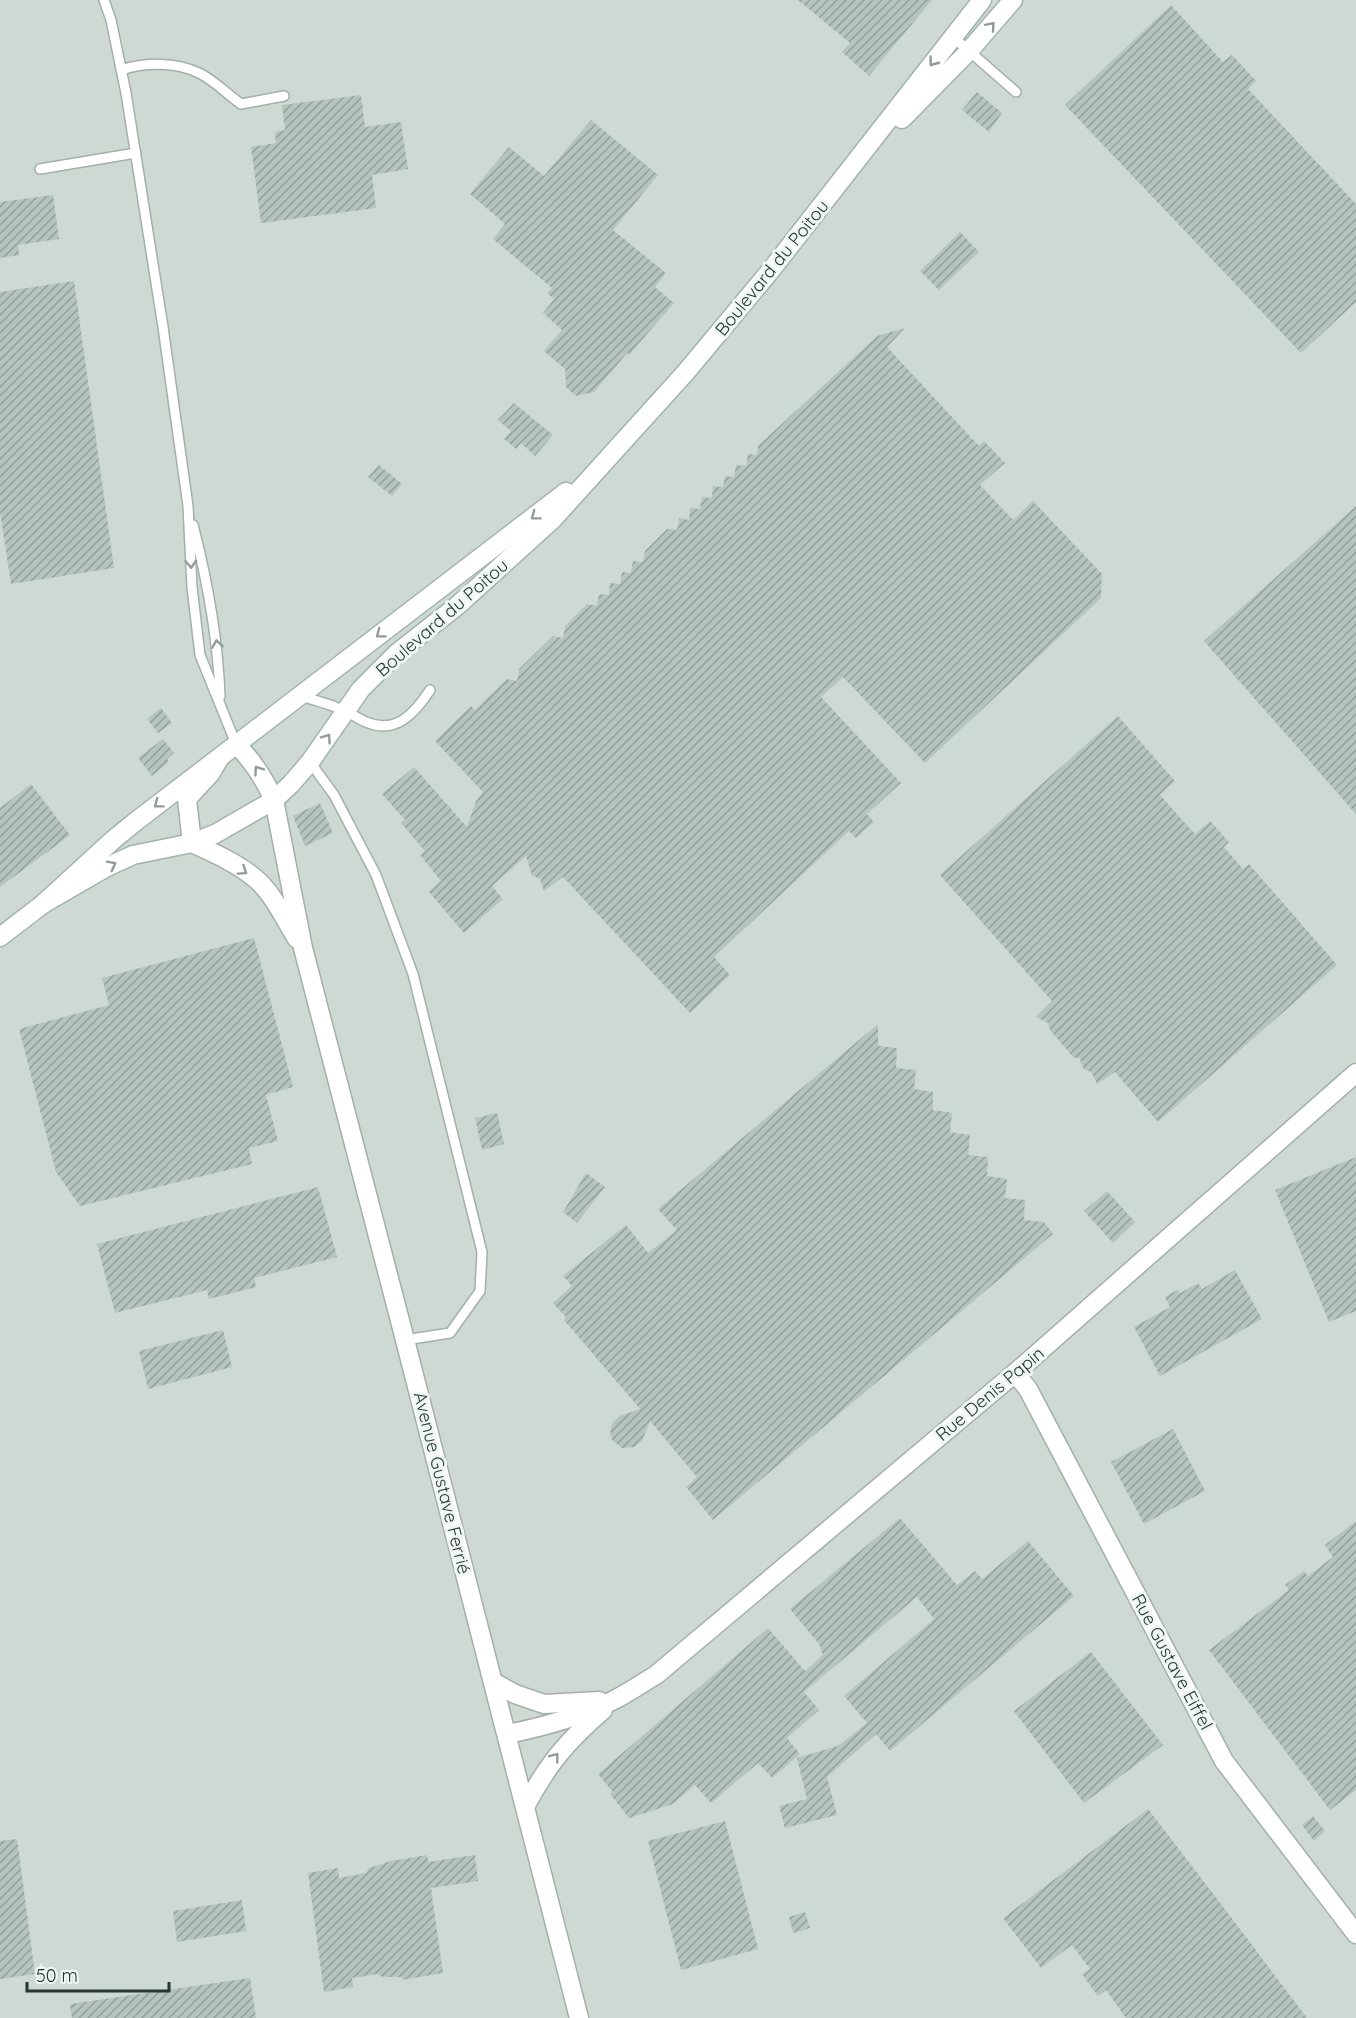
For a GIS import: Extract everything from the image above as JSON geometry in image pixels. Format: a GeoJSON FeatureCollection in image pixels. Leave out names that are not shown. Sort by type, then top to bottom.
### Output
{"type":"FeatureCollection","features":[{"type":"Feature","properties":{"kind":"street","name":"Boulevard du Poitou"},"geometry":{"type":"LineString","coordinates":[[43,904],[133,855],[192,843],[215,834],[274,800],[291,784],[310,762],[362,689],[398,653],[457,606],[553,519],[686,372],[848,174],[952,36],[982,0]]}},
{"type":"Feature","properties":{"kind":"street","name":"Boulevard du Poitou"},"geometry":{"type":"LineString","coordinates":[[848,174],[969,51],[1013,0]]}},
{"type":"Feature","properties":{"kind":"street","name":"Boulevard du Poitou"},"geometry":{"type":"LineString","coordinates":[[0,937],[43,904],[113,840],[598,468]]}},
{"type":"Feature","properties":{"kind":"street","name":"Avenue Gustave Ferrié"},"geometry":{"type":"LineString","coordinates":[[237,744],[264,777],[274,800],[303,948],[579,2018]]}},
{"type":"Feature","properties":{"kind":"street"},"geometry":{"type":"LineString","coordinates":[[192,843],[187,799],[210,774],[220,757]]}},
{"type":"Feature","properties":{"kind":"street","name":"Avenue Gustave Ferrié"},"geometry":{"type":"LineString","coordinates":[[192,843],[240,867],[258,881],[269,894],[303,948]]}},
{"type":"Feature","properties":{"kind":"street","name":"Rue Denis Papin"},"geometry":{"type":"LineString","coordinates":[[507,1734],[534,1729],[577,1715],[613,1700],[656,1675],[1015,1373],[1356,1073]]}},
{"type":"Feature","properties":{"kind":"street","name":"Rue Gustave Eiffel"},"geometry":{"type":"LineString","coordinates":[[1015,1373],[1028,1389],[1224,1761],[1356,1934]]}},
{"type":"Feature","properties":{"kind":"street","name":"Rue Denis Papin"},"geometry":{"type":"LineString","coordinates":[[493,1682],[515,1694],[544,1704],[613,1700]]}},
{"type":"Feature","properties":{"kind":"street","name":"Rue Denis Papin"},"geometry":{"type":"LineString","coordinates":[[525,1807],[553,1759],[573,1735],[613,1700]]}},
{"type":"Feature","properties":{"kind":"lane"},"geometry":{"type":"LineString","coordinates":[[104,0],[111,20],[136,153],[188,506],[192,586],[200,655],[237,744]]}},
{"type":"Feature","properties":{"kind":"lane"},"geometry":{"type":"LineString","coordinates":[[952,36],[1016,92]]}},
{"type":"Feature","properties":{"kind":"lane"},"geometry":{"type":"LineString","coordinates":[[121,70],[136,66],[175,66],[200,74],[241,104],[284,96]]}},
{"type":"Feature","properties":{"kind":"lane"},"geometry":{"type":"LineString","coordinates":[[40,169],[136,153]]}},
{"type":"Feature","properties":{"kind":"lane"},"geometry":{"type":"LineString","coordinates":[[188,506],[207,580],[219,654],[220,703]]}},
{"type":"Feature","properties":{"kind":"lane"},"geometry":{"type":"LineString","coordinates":[[299,696],[346,711],[368,724],[387,726],[402,721],[416,711],[430,690]]}},
{"type":"Feature","properties":{"kind":"lane"},"geometry":{"type":"LineString","coordinates":[[310,762],[334,795],[376,875],[412,974],[482,1252],[480,1291],[450,1333],[405,1340]]}},
{"type":"Feature","properties":{"kind":"shaded area"},"geometry":{"type":"Polygon","coordinates":[[[0,0],[1356,0],[1356,2018],[0,2018],[0,0]]]}},
{"type":"Feature","properties":{"kind":"building"},"geometry":{"type":"Polygon","coordinates":[[[798,0],[932,0],[869,76],[842,52],[850,43],[798,0]]]}},
{"type":"Feature","properties":{"kind":"building"},"geometry":{"type":"Polygon","coordinates":[[[1171,5],[1223,62],[1232,55],[1256,81],[1248,89],[1356,204],[1356,302],[1301,353],[1065,105],[1171,5]]]}},
{"type":"Feature","properties":{"kind":"building"},"geometry":{"type":"Polygon","coordinates":[[[977,92],[1002,113],[989,132],[962,110],[977,92]]]}},
{"type":"Feature","properties":{"kind":"building"},"geometry":{"type":"Polygon","coordinates":[[[361,95],[365,127],[401,122],[408,169],[372,175],[376,208],[261,223],[251,147],[276,143],[275,132],[285,130],[282,105],[361,95]]]}},
{"type":"Feature","properties":{"kind":"building"},"geometry":{"type":"Polygon","coordinates":[[[591,120],[658,175],[613,230],[666,273],[655,287],[674,303],[594,392],[576,396],[566,387],[565,369],[544,351],[562,330],[543,313],[554,299],[547,293],[552,288],[493,239],[505,224],[470,194],[509,147],[544,176],[591,120]]]}},
{"type":"Feature","properties":{"kind":"building"},"geometry":{"type":"Polygon","coordinates":[[[53,195],[59,239],[18,245],[19,255],[0,258],[0,202],[53,195]]]}},
{"type":"Feature","properties":{"kind":"building"},"geometry":{"type":"Polygon","coordinates":[[[960,232],[979,252],[939,290],[920,271],[960,232]]]}},
{"type":"Feature","properties":{"kind":"building"},"geometry":{"type":"Polygon","coordinates":[[[74,281],[114,568],[11,584],[0,512],[0,292],[74,281]]]}},
{"type":"Feature","properties":{"kind":"building"},"geometry":{"type":"Polygon","coordinates":[[[905,328],[887,347],[979,446],[984,441],[1005,463],[980,485],[1013,520],[1033,501],[1102,574],[1101,598],[925,763],[843,677],[821,697],[901,783],[867,814],[874,822],[856,838],[849,831],[714,957],[730,975],[690,1013],[563,877],[544,891],[540,879],[532,875],[526,856],[492,886],[503,899],[464,933],[429,892],[441,881],[420,855],[425,851],[401,823],[405,820],[382,794],[414,767],[467,827],[476,801],[483,792],[435,741],[471,706],[475,710],[507,679],[517,681],[519,669],[553,636],[563,638],[565,626],[587,604],[597,606],[599,594],[609,595],[610,583],[620,584],[622,572],[631,573],[633,561],[643,562],[645,551],[667,529],[677,530],[679,518],[689,520],[690,508],[700,509],[702,497],[712,498],[713,486],[723,487],[725,476],[734,477],[736,465],[746,466],[748,454],[757,455],[758,446],[877,336],[905,328]]]}},
{"type":"Feature","properties":{"kind":"building"},"geometry":{"type":"Polygon","coordinates":[[[514,403],[553,435],[535,456],[521,443],[516,449],[504,439],[511,431],[498,420],[514,403]]]}},
{"type":"Feature","properties":{"kind":"building"},"geometry":{"type":"Polygon","coordinates":[[[379,465],[402,484],[392,496],[368,477],[379,465]]]}},
{"type":"Feature","properties":{"kind":"building"},"geometry":{"type":"Polygon","coordinates":[[[1356,506],[1356,814],[1204,641],[1356,506]]]}},
{"type":"Feature","properties":{"kind":"building"},"geometry":{"type":"Polygon","coordinates":[[[161,708],[172,723],[158,733],[147,719],[161,708]]]}},
{"type":"Feature","properties":{"kind":"building"},"geometry":{"type":"Polygon","coordinates":[[[1118,716],[1175,781],[1160,795],[1195,834],[1210,821],[1229,842],[1224,847],[1243,869],[1249,864],[1337,965],[1158,1122],[1115,1072],[1097,1084],[1092,1073],[1083,1068],[1080,1059],[1073,1057],[1050,1030],[1048,1023],[1036,1017],[1052,1001],[940,875],[1118,716]]]}},
{"type":"Feature","properties":{"kind":"building"},"geometry":{"type":"Polygon","coordinates":[[[163,739],[174,753],[167,759],[169,762],[152,776],[138,758],[163,739]]]}},
{"type":"Feature","properties":{"kind":"building"},"geometry":{"type":"Polygon","coordinates":[[[31,784],[70,835],[0,887],[0,808],[31,784]]]}},
{"type":"Feature","properties":{"kind":"building"},"geometry":{"type":"Polygon","coordinates":[[[320,803],[333,833],[305,846],[293,816],[320,803]]]}},
{"type":"Feature","properties":{"kind":"building"},"geometry":{"type":"Polygon","coordinates":[[[254,938],[293,1087],[266,1095],[278,1141],[249,1148],[252,1164],[80,1206],[56,1172],[19,1029],[109,1005],[102,978],[254,938]]]}},
{"type":"Feature","properties":{"kind":"building"},"geometry":{"type":"Polygon","coordinates":[[[878,1024],[878,1046],[897,1048],[896,1068],[916,1070],[914,1089],[933,1092],[933,1110],[952,1113],[950,1132],[970,1135],[968,1155],[988,1157],[987,1176],[1007,1179],[1005,1198],[1025,1200],[1024,1220],[1044,1222],[1053,1234],[713,1520],[686,1487],[697,1477],[650,1421],[642,1441],[634,1447],[622,1448],[612,1440],[610,1431],[613,1422],[620,1416],[640,1409],[564,1320],[566,1317],[553,1303],[572,1286],[563,1276],[626,1225],[648,1253],[677,1230],[658,1209],[878,1024]]]}},
{"type":"Feature","properties":{"kind":"building"},"geometry":{"type":"Polygon","coordinates":[[[497,1113],[504,1144],[482,1150],[475,1118],[497,1113]]]}},
{"type":"Feature","properties":{"kind":"building"},"geometry":{"type":"Polygon","coordinates":[[[1356,1157],[1356,1311],[1329,1322],[1275,1190],[1356,1157]]]}},
{"type":"Feature","properties":{"kind":"building"},"geometry":{"type":"Polygon","coordinates":[[[586,1173],[605,1187],[577,1223],[563,1212],[586,1173]]]}},
{"type":"Feature","properties":{"kind":"building"},"geometry":{"type":"Polygon","coordinates":[[[318,1187],[337,1257],[254,1278],[256,1287],[209,1299],[207,1290],[115,1313],[97,1244],[318,1187]]]}},
{"type":"Feature","properties":{"kind":"building"},"geometry":{"type":"Polygon","coordinates":[[[1107,1191],[1135,1222],[1113,1243],[1084,1211],[1107,1191]]]}},
{"type":"Feature","properties":{"kind":"building"},"geometry":{"type":"Polygon","coordinates":[[[1235,1270],[1262,1319],[1160,1376],[1134,1327],[1170,1307],[1165,1297],[1177,1290],[1180,1293],[1198,1283],[1202,1289],[1235,1270]]]}},
{"type":"Feature","properties":{"kind":"building"},"geometry":{"type":"Polygon","coordinates":[[[223,1330],[232,1367],[148,1389],[139,1351],[223,1330]]]}},
{"type":"Feature","properties":{"kind":"building"},"geometry":{"type":"Polygon","coordinates":[[[1173,1429],[1205,1491],[1144,1524],[1111,1462],[1173,1429]]]}},
{"type":"Feature","properties":{"kind":"building"},"geometry":{"type":"Polygon","coordinates":[[[900,1518],[957,1585],[975,1571],[982,1579],[1028,1541],[1074,1596],[890,1751],[876,1734],[827,1777],[837,1815],[785,1828],[779,1806],[807,1799],[797,1758],[838,1746],[867,1723],[844,1696],[934,1619],[917,1597],[804,1692],[819,1710],[787,1738],[800,1754],[772,1778],[758,1763],[711,1803],[695,1785],[673,1804],[629,1818],[610,1794],[613,1792],[598,1774],[768,1628],[805,1671],[823,1655],[819,1644],[790,1609],[900,1518]]]}},
{"type":"Feature","properties":{"kind":"building"},"geometry":{"type":"Polygon","coordinates":[[[1356,1521],[1356,1790],[1330,1810],[1209,1650],[1289,1590],[1285,1585],[1304,1571],[1308,1576],[1333,1557],[1325,1545],[1356,1521]]]}},
{"type":"Feature","properties":{"kind":"building"},"geometry":{"type":"Polygon","coordinates":[[[1091,1652],[1163,1745],[1084,1803],[1014,1711],[1091,1652]]]}},
{"type":"Feature","properties":{"kind":"building"},"geometry":{"type":"Polygon","coordinates":[[[1148,1809],[1307,2018],[1126,2018],[1106,1990],[1098,1996],[1092,1988],[1082,1974],[1090,1969],[1072,1945],[1041,1968],[1003,1918],[1148,1809]]]}},
{"type":"Feature","properties":{"kind":"building"},"geometry":{"type":"Polygon","coordinates":[[[1313,1816],[1325,1831],[1314,1841],[1302,1825],[1313,1816]]]}},
{"type":"Feature","properties":{"kind":"building"},"geometry":{"type":"Polygon","coordinates":[[[725,1821],[758,1949],[681,1970],[648,1841],[725,1821]]]}},
{"type":"Feature","properties":{"kind":"building"},"geometry":{"type":"Polygon","coordinates":[[[17,1839],[35,1974],[0,1979],[0,1841],[17,1839]]]}},
{"type":"Feature","properties":{"kind":"building"},"geometry":{"type":"Polygon","coordinates":[[[427,1855],[428,1862],[475,1855],[478,1881],[431,1888],[443,1973],[402,1980],[402,1977],[383,1977],[377,1974],[352,1978],[353,1987],[324,1992],[308,1873],[338,1868],[339,1878],[366,1873],[369,1868],[391,1861],[427,1855]]]}},
{"type":"Feature","properties":{"kind":"building"},"geometry":{"type":"Polygon","coordinates":[[[242,1900],[246,1931],[177,1942],[173,1911],[242,1900]]]}},
{"type":"Feature","properties":{"kind":"building"},"geometry":{"type":"Polygon","coordinates":[[[805,1912],[810,1928],[793,1933],[789,1917],[805,1912]]]}},
{"type":"Feature","properties":{"kind":"building"},"geometry":{"type":"Polygon","coordinates":[[[250,1978],[256,2018],[72,2018],[70,2004],[250,1978]]]}}]}
